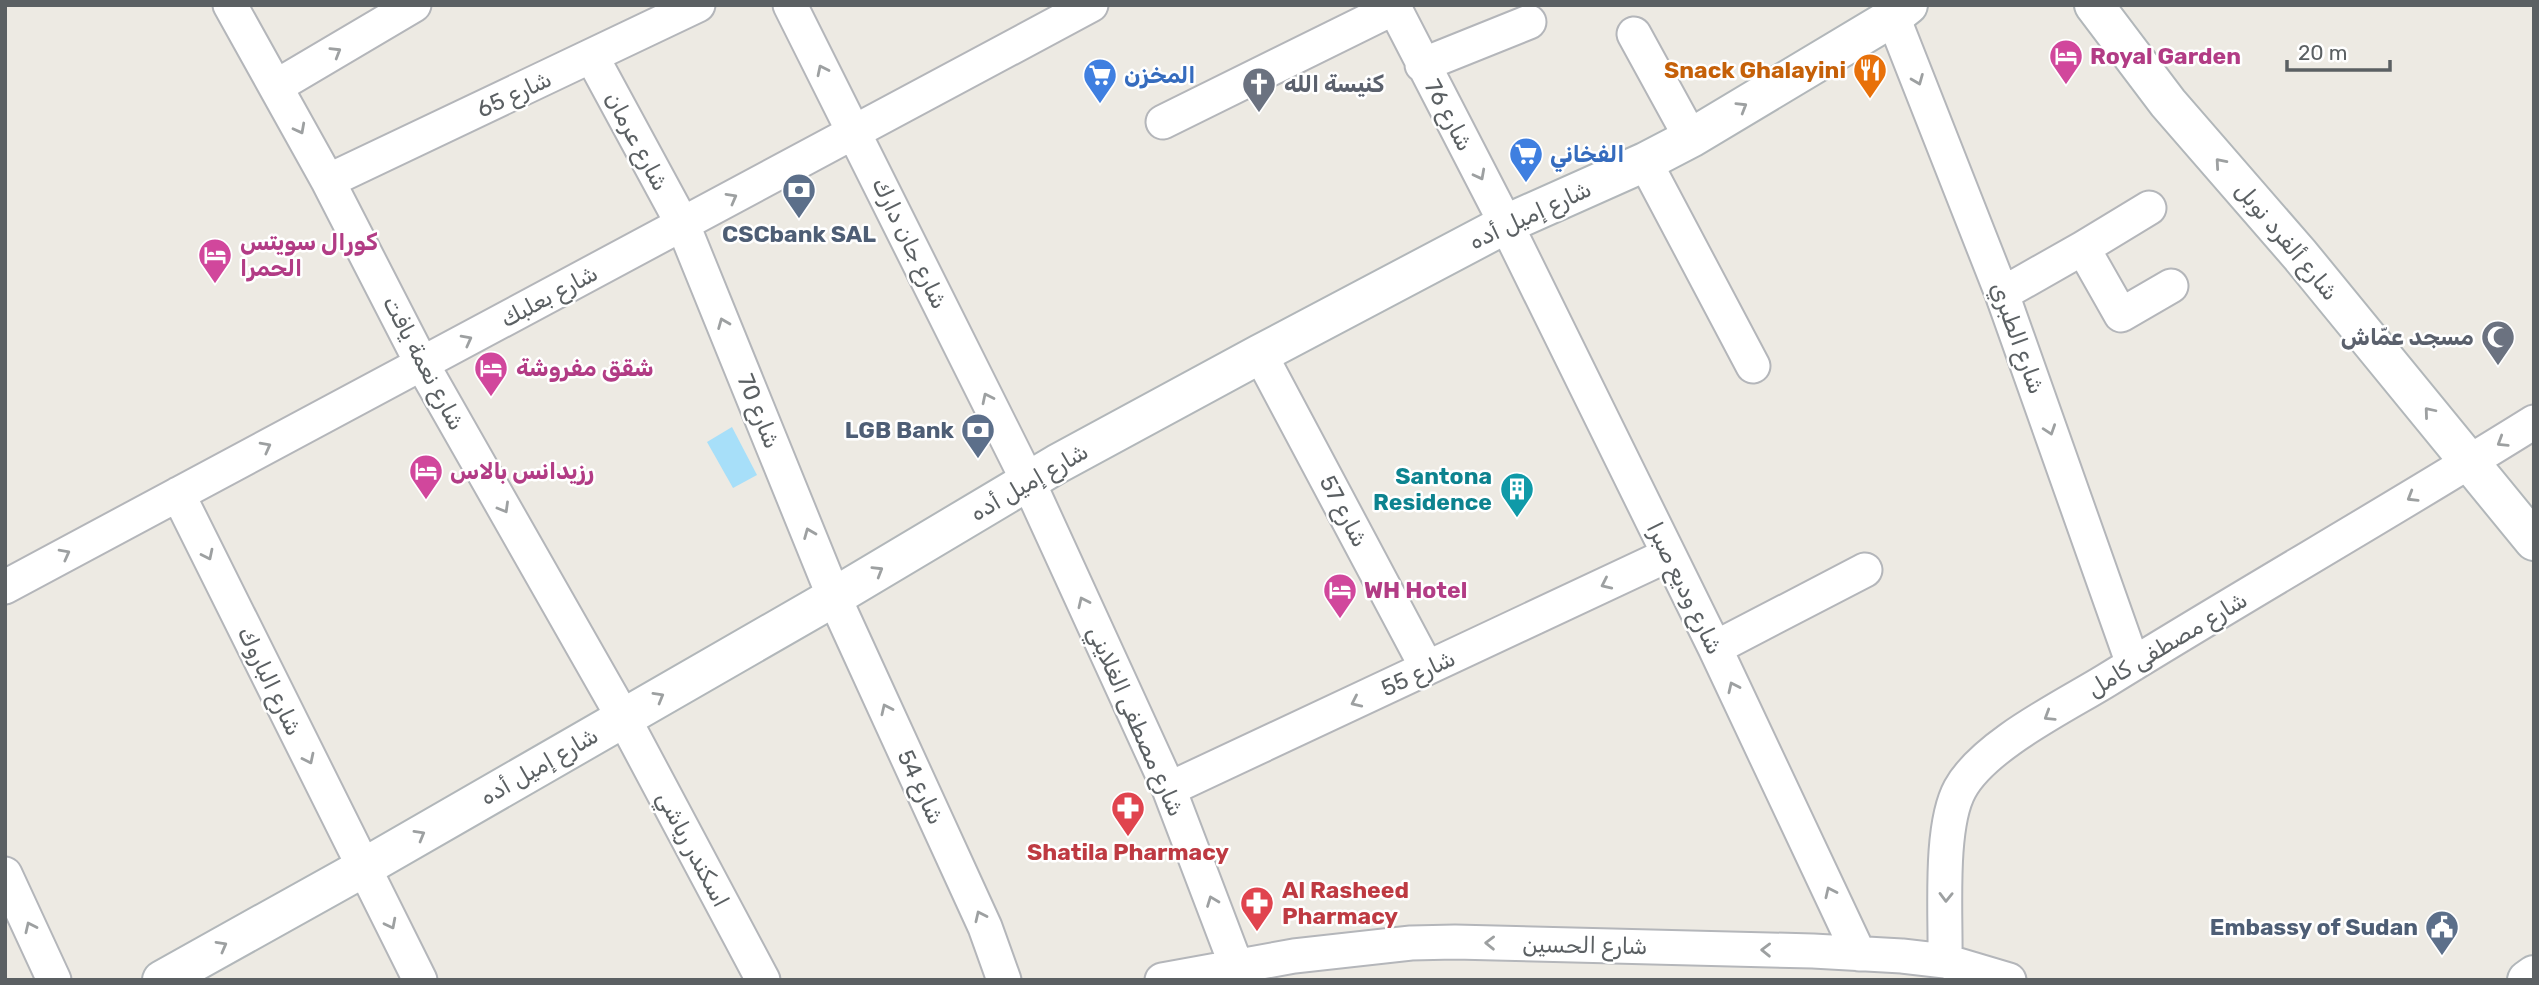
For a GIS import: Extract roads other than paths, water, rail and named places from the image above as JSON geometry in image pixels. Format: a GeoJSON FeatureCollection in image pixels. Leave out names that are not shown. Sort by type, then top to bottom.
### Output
{"type":"FeatureCollection","features":[{"type":"Feature","properties":{"kind":"main road","name":"شارع ألفرد نوبل"},"geometry":{"type":"LineString","coordinates":[[2094,5],[2168,103],[2308,266],[2534,541]]}},
{"type":"Feature","properties":{"kind":"main road","name":"شارع إميل أده"},"geometry":{"type":"LineString","coordinates":[[162,980],[363,868],[834,597],[1028,481],[1260,354],[1506,225],[1645,162],[1691,138],[1900,11]]}},
{"type":"Feature","properties":{"kind":"main road"},"geometry":{"type":"LineString","coordinates":[[2527,980],[2534,975]]}},
{"type":"Feature","properties":{"kind":"street","name":"شارع نعمة يافت"},"geometry":{"type":"LineString","coordinates":[[230,5],[328,181],[422,364],[623,718]]}},
{"type":"Feature","properties":{"kind":"street"},"geometry":{"type":"LineString","coordinates":[[277,86],[414,5]]}},
{"type":"Feature","properties":{"kind":"street","name":"شارع 65"},"geometry":{"type":"LineString","coordinates":[[328,181],[698,5]]}},
{"type":"Feature","properties":{"kind":"street","name":"شارع جان دارك"},"geometry":{"type":"LineString","coordinates":[[790,5],[1028,481]]}},
{"type":"Feature","properties":{"kind":"street","name":"شارع بعلبك"},"geometry":{"type":"LineString","coordinates":[[5,587],[1091,5]]}},
{"type":"Feature","properties":{"kind":"street"},"geometry":{"type":"LineString","coordinates":[[1163,122],[1393,7]]}},
{"type":"Feature","properties":{"kind":"street","name":"شارع 76"},"geometry":{"type":"LineString","coordinates":[[1393,7],[1506,225]]}},
{"type":"Feature","properties":{"kind":"street","name":"شارع الطبري"},"geometry":{"type":"LineString","coordinates":[[1900,11],[2133,664]]}},
{"type":"Feature","properties":{"kind":"street"},"geometry":{"type":"LineString","coordinates":[[1422,65],[1529,22]]}},
{"type":"Feature","properties":{"kind":"street"},"geometry":{"type":"LineString","coordinates":[[1634,34],[1691,138]]}},
{"type":"Feature","properties":{"kind":"street","name":"شارع عرمان"},"geometry":{"type":"LineString","coordinates":[[592,57],[683,225]]}},
{"type":"Feature","properties":{"kind":"street"},"geometry":{"type":"LineString","coordinates":[[1645,162],[1753,366]]}},
{"type":"Feature","properties":{"kind":"street"},"geometry":{"type":"LineString","coordinates":[[2002,294],[2149,208]]}},
{"type":"Feature","properties":{"kind":"street","name":"شارع 70"},"geometry":{"type":"LineString","coordinates":[[683,225],[834,597]]}},
{"type":"Feature","properties":{"kind":"street","name":"شارع وديع صبرا"},"geometry":{"type":"LineString","coordinates":[[1506,225],[1715,648],[1859,954]]}},
{"type":"Feature","properties":{"kind":"street"},"geometry":{"type":"LineString","coordinates":[[2083,248],[2121,315],[2171,286]]}},
{"type":"Feature","properties":{"kind":"street","name":"شارع 57"},"geometry":{"type":"LineString","coordinates":[[1260,354],[1427,668]]}},
{"type":"Feature","properties":{"kind":"street","name":"شارع مصطفى كامل"},"geometry":{"type":"LineString","coordinates":[[1945,961],[1947,832],[1951,808],[1960,788],[1983,760],[2011,739],[2133,664],[2534,422]]}},
{"type":"Feature","properties":{"kind":"street","name":"شارع مصطفى الغلايني"},"geometry":{"type":"LineString","coordinates":[[1028,481],[1169,789],[1236,965]]}},
{"type":"Feature","properties":{"kind":"street","name":"شارع الباروك"},"geometry":{"type":"LineString","coordinates":[[178,494],[420,980]]}},
{"type":"Feature","properties":{"kind":"street","name":"شارع 55"},"geometry":{"type":"LineString","coordinates":[[1169,789],[1668,555]]}},
{"type":"Feature","properties":{"kind":"street"},"geometry":{"type":"LineString","coordinates":[[1715,648],[1865,570]]}},
{"type":"Feature","properties":{"kind":"street","name":"شارع 54"},"geometry":{"type":"LineString","coordinates":[[834,597],[985,927],[1004,980]]}},
{"type":"Feature","properties":{"kind":"street","name":"اسكندر رياشي"},"geometry":{"type":"LineString","coordinates":[[623,718],[763,980]]}},
{"type":"Feature","properties":{"kind":"street"},"geometry":{"type":"LineString","coordinates":[[5,874],[54,980]]}},
{"type":"Feature","properties":{"kind":"street","name":"شارع الحسين"},"geometry":{"type":"LineString","coordinates":[[1162,980],[1236,965],[1411,943],[1816,965],[1859,954],[1945,961],[2009,980]]}},
{"type":"Feature","properties":{"kind":"water"},"geometry":{"type":"Polygon","coordinates":[[[732,427],[757,475],[733,488],[707,442],[732,427]]]}},
{"type":"Feature","properties":{"kind":"place","name":"Royal Garden"},"geometry":{"type":"Point","coordinates":[2066,86]}},
{"type":"Feature","properties":{"kind":"place","name":"Snack Ghalayini"},"geometry":{"type":"Point","coordinates":[1870,100]}},
{"type":"Feature","properties":{"kind":"place","name":"المخزن"},"geometry":{"type":"Point","coordinates":[1100,105]}},
{"type":"Feature","properties":{"kind":"place","name":"كنيسة الله"},"geometry":{"type":"Point","coordinates":[1259,114]}},
{"type":"Feature","properties":{"kind":"place","name":"الفخاني"},"geometry":{"type":"Point","coordinates":[1526,184]}},
{"type":"Feature","properties":{"kind":"place","name":"CSCbank SAL"},"geometry":{"type":"Point","coordinates":[799,220]}},
{"type":"Feature","properties":{"kind":"place","name":"كورال سويتس الحمرا"},"geometry":{"type":"Point","coordinates":[215,285]}},
{"type":"Feature","properties":{"kind":"place","name":"مسجد عمّاش"},"geometry":{"type":"Point","coordinates":[2498,367]}},
{"type":"Feature","properties":{"kind":"place","name":"شقق مفروشة"},"geometry":{"type":"Point","coordinates":[491,398]}},
{"type":"Feature","properties":{"kind":"place","name":"LGB Bank"},"geometry":{"type":"Point","coordinates":[978,460]}},
{"type":"Feature","properties":{"kind":"place","name":"رزيدانس بالاس"},"geometry":{"type":"Point","coordinates":[426,501]}},
{"type":"Feature","properties":{"kind":"place","name":"Santona Residence"},"geometry":{"type":"Point","coordinates":[1517,519]}},
{"type":"Feature","properties":{"kind":"place","name":"WH Hotel"},"geometry":{"type":"Point","coordinates":[1340,620]}},
{"type":"Feature","properties":{"kind":"place","name":"Shatila Pharmacy"},"geometry":{"type":"Point","coordinates":[1128,838]}},
{"type":"Feature","properties":{"kind":"place","name":"Al Rasheed Pharmacy"},"geometry":{"type":"Point","coordinates":[1257,933]}},
{"type":"Feature","properties":{"kind":"place","name":"Embassy of Sudan"},"geometry":{"type":"Point","coordinates":[2442,957]}}]}
